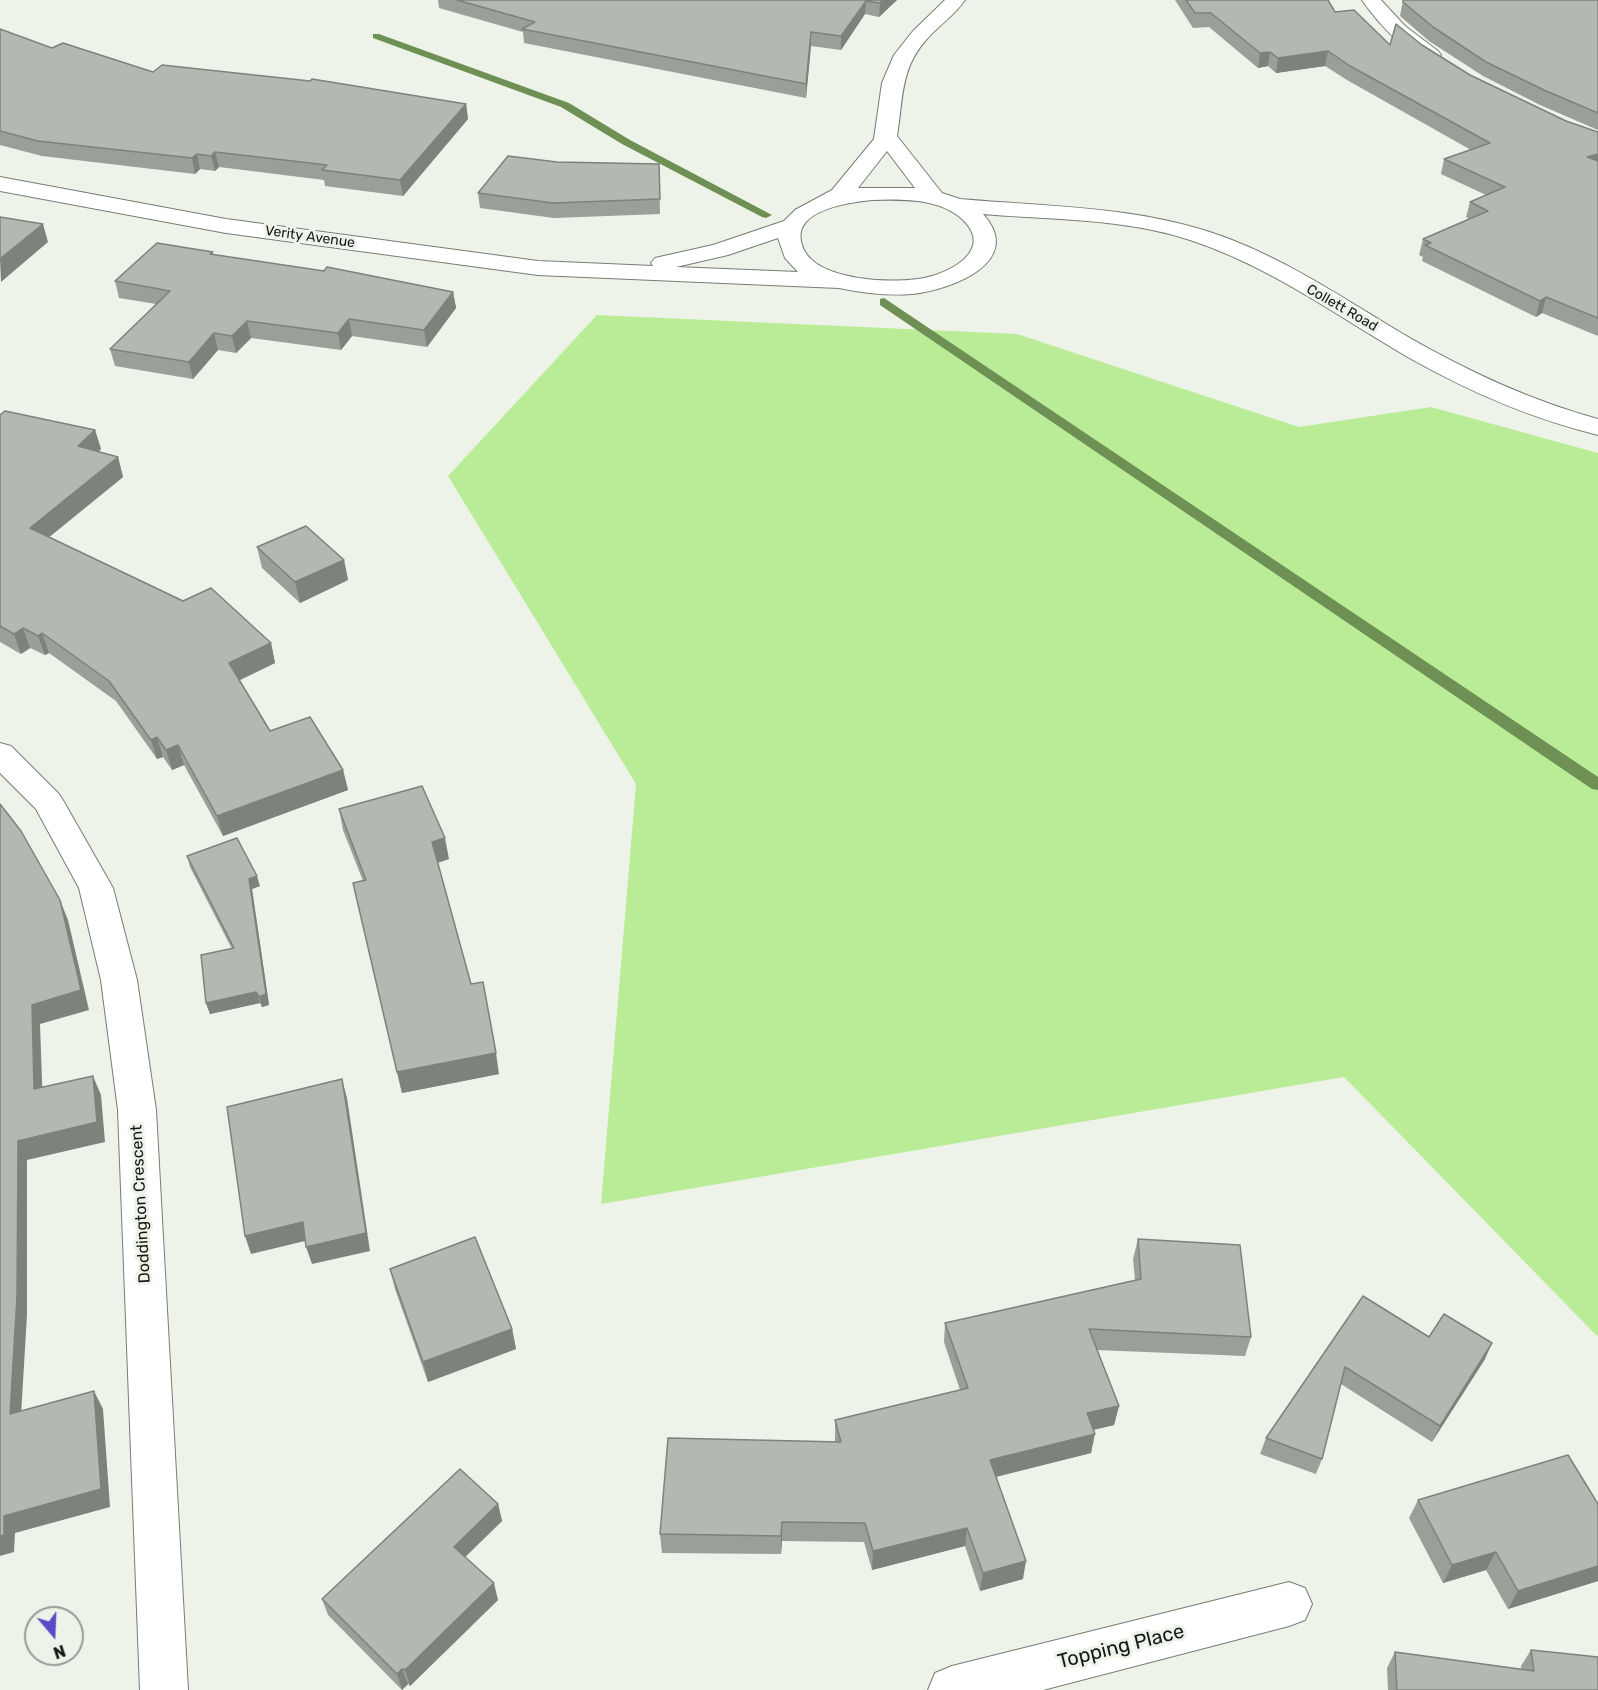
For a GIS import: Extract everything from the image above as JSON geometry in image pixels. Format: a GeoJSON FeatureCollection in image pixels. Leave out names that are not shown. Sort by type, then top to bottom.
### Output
{"type":"FeatureCollection","features":[{"type":"Feature","properties":{"kind":"street"},"geometry":{"type":"LineString","coordinates":[[887,137],[944,201],[969,214],[981,225],[1000,234],[976,262],[961,273],[941,281],[891,288],[839,281],[818,273],[802,263],[792,251],[789,238],[791,226],[801,215],[816,205],[836,198],[887,137],[888,108],[893,78],[900,62],[915,40],[956,0]]}},
{"type":"Feature","properties":{"kind":"street"},"geometry":{"type":"LineString","coordinates":[[1371,0],[1385,20],[1414,44],[1443,62]]}},
{"type":"Feature","properties":{"kind":"street","name":"Verity Avenue"},"geometry":{"type":"LineString","coordinates":[[0,184],[237,227],[538,268],[839,281]]}},
{"type":"Feature","properties":{"kind":"street","name":"Collett Road"},"geometry":{"type":"LineString","coordinates":[[836,198],[861,193],[887,192],[944,201],[1147,222],[1226,245],[1295,280],[1451,370],[1509,397],[1598,427]]}},
{"type":"Feature","properties":{"kind":"street","name":"Collett Road"},"geometry":{"type":"LineString","coordinates":[[1000,234],[1078,216]]}},
{"type":"Feature","properties":{"kind":"street","name":"Verity Avenue"},"geometry":{"type":"LineString","coordinates":[[623,273],[720,250],[791,226]]}},
{"type":"Feature","properties":{"kind":"street","name":"Doddington Crescent"},"geometry":{"type":"LineString","coordinates":[[0,754],[48,802],[96,888],[119,980],[137,1110],[164,1690]]}},
{"type":"Feature","properties":{"kind":"street","name":"Topping Place"},"geometry":{"type":"LineString","coordinates":[[952,1690],[1289,1604]]}},
{"type":"Feature","properties":{"kind":"green space"},"geometry":{"type":"Polygon","coordinates":[[[597,315],[1017,334],[1299,427],[1431,407],[1598,453],[1598,1337],[1344,1077],[601,1204],[636,784],[448,476],[597,315]]]}},
{"type":"Feature","properties":{"kind":"building"},"geometry":{"type":"Polygon","coordinates":[[[457,0],[883,0],[880,3],[866,1],[841,36],[811,32],[806,84],[522,29],[535,22],[457,0]]]}},
{"type":"Feature","properties":{"kind":"building"},"geometry":{"type":"Polygon","coordinates":[[[1186,0],[1328,0],[1335,12],[1354,10],[1390,45],[1396,24],[1422,45],[1470,75],[1566,121],[1598,132],[1598,154],[1587,157],[1598,161],[1598,318],[1546,297],[1540,301],[1425,245],[1431,243],[1423,239],[1488,211],[1470,202],[1505,187],[1444,159],[1490,143],[1350,66],[1328,51],[1278,58],[1270,52],[1260,53],[1211,13],[1195,13],[1186,0]]]}},
{"type":"Feature","properties":{"kind":"building"},"geometry":{"type":"Polygon","coordinates":[[[1403,0],[1598,0],[1598,113],[1486,62],[1433,27],[1403,0]]]}},
{"type":"Feature","properties":{"kind":"building"},"geometry":{"type":"Polygon","coordinates":[[[0,29],[52,48],[63,43],[153,72],[162,65],[310,81],[312,79],[466,104],[400,180],[322,170],[327,165],[215,152],[211,156],[197,154],[192,158],[38,141],[0,131],[0,29]]]}},
{"type":"Feature","properties":{"kind":"building"},"geometry":{"type":"Polygon","coordinates":[[[508,156],[557,162],[659,164],[660,199],[553,203],[478,193],[508,156]]]}},
{"type":"Feature","properties":{"kind":"building"},"geometry":{"type":"Polygon","coordinates":[[[0,217],[43,224],[0,259],[0,217]]]}},
{"type":"Feature","properties":{"kind":"building"},"geometry":{"type":"Polygon","coordinates":[[[157,243],[213,252],[210,254],[324,271],[327,267],[453,292],[424,330],[349,319],[338,333],[247,321],[232,336],[214,333],[189,362],[110,349],[170,291],[115,281],[157,243]]]}},
{"type":"Feature","properties":{"kind":"building"},"geometry":{"type":"Polygon","coordinates":[[[5,411],[95,430],[78,446],[118,457],[30,528],[183,601],[211,588],[271,643],[229,663],[270,731],[310,717],[343,770],[217,816],[178,745],[166,750],[157,737],[151,740],[109,681],[42,633],[38,636],[23,628],[14,634],[0,626],[0,415],[5,411]]]}},
{"type":"Feature","properties":{"kind":"building"},"geometry":{"type":"Polygon","coordinates":[[[306,526],[344,560],[295,582],[257,547],[306,526]]]}},
{"type":"Feature","properties":{"kind":"building"},"geometry":{"type":"Polygon","coordinates":[[[422,786],[445,838],[432,842],[471,984],[483,982],[496,1053],[397,1072],[353,883],[366,880],[339,809],[422,786]]]}},
{"type":"Feature","properties":{"kind":"building"},"geometry":{"type":"Polygon","coordinates":[[[0,804],[21,831],[60,900],[81,990],[32,1005],[34,1089],[93,1076],[97,1122],[18,1141],[17,1297],[10,1414],[94,1391],[101,1489],[4,1516],[4,1535],[0,1536],[0,804]]]}},
{"type":"Feature","properties":{"kind":"building"},"geometry":{"type":"Polygon","coordinates":[[[237,838],[257,876],[249,879],[266,994],[259,997],[256,992],[206,1003],[201,955],[234,948],[187,856],[237,838]]]}},
{"type":"Feature","properties":{"kind":"building"},"geometry":{"type":"Polygon","coordinates":[[[342,1079],[366,1233],[306,1247],[303,1222],[245,1236],[227,1107],[342,1079]]]}},
{"type":"Feature","properties":{"kind":"building"},"geometry":{"type":"Polygon","coordinates":[[[475,1237],[512,1329],[423,1362],[390,1269],[475,1237]]]}},
{"type":"Feature","properties":{"kind":"building"},"geometry":{"type":"Polygon","coordinates":[[[1138,1239],[1240,1245],[1251,1337],[1089,1329],[1119,1406],[1087,1413],[1095,1434],[990,1460],[1026,1561],[983,1573],[967,1528],[873,1551],[865,1523],[782,1522],[781,1536],[660,1534],[668,1438],[841,1442],[835,1420],[968,1388],[945,1323],[1141,1279],[1138,1239]]]}},
{"type":"Feature","properties":{"kind":"building"},"geometry":{"type":"Polygon","coordinates":[[[1363,1296],[1429,1337],[1444,1314],[1492,1343],[1440,1426],[1345,1367],[1322,1459],[1266,1438],[1363,1296]]]}},
{"type":"Feature","properties":{"kind":"building"},"geometry":{"type":"Polygon","coordinates":[[[1568,1455],[1598,1504],[1598,1566],[1518,1591],[1496,1552],[1452,1565],[1418,1500],[1568,1455]]]}},
{"type":"Feature","properties":{"kind":"building"},"geometry":{"type":"Polygon","coordinates":[[[460,1469],[498,1504],[454,1547],[494,1583],[405,1670],[402,1669],[397,1674],[322,1599],[460,1469]]]}},
{"type":"Feature","properties":{"kind":"building"},"geometry":{"type":"Polygon","coordinates":[[[1531,1650],[1598,1657],[1598,1690],[1397,1690],[1395,1652],[1534,1671],[1531,1650]]]}},
{"type":"Feature","properties":{"kind":"waterway"},"geometry":{"type":"LineString","coordinates":[[376,36],[565,105],[626,142],[766,215]]}},
{"type":"Feature","properties":{"kind":"waterway"},"geometry":{"type":"LineString","coordinates":[[884,302],[1598,785]]}}]}
